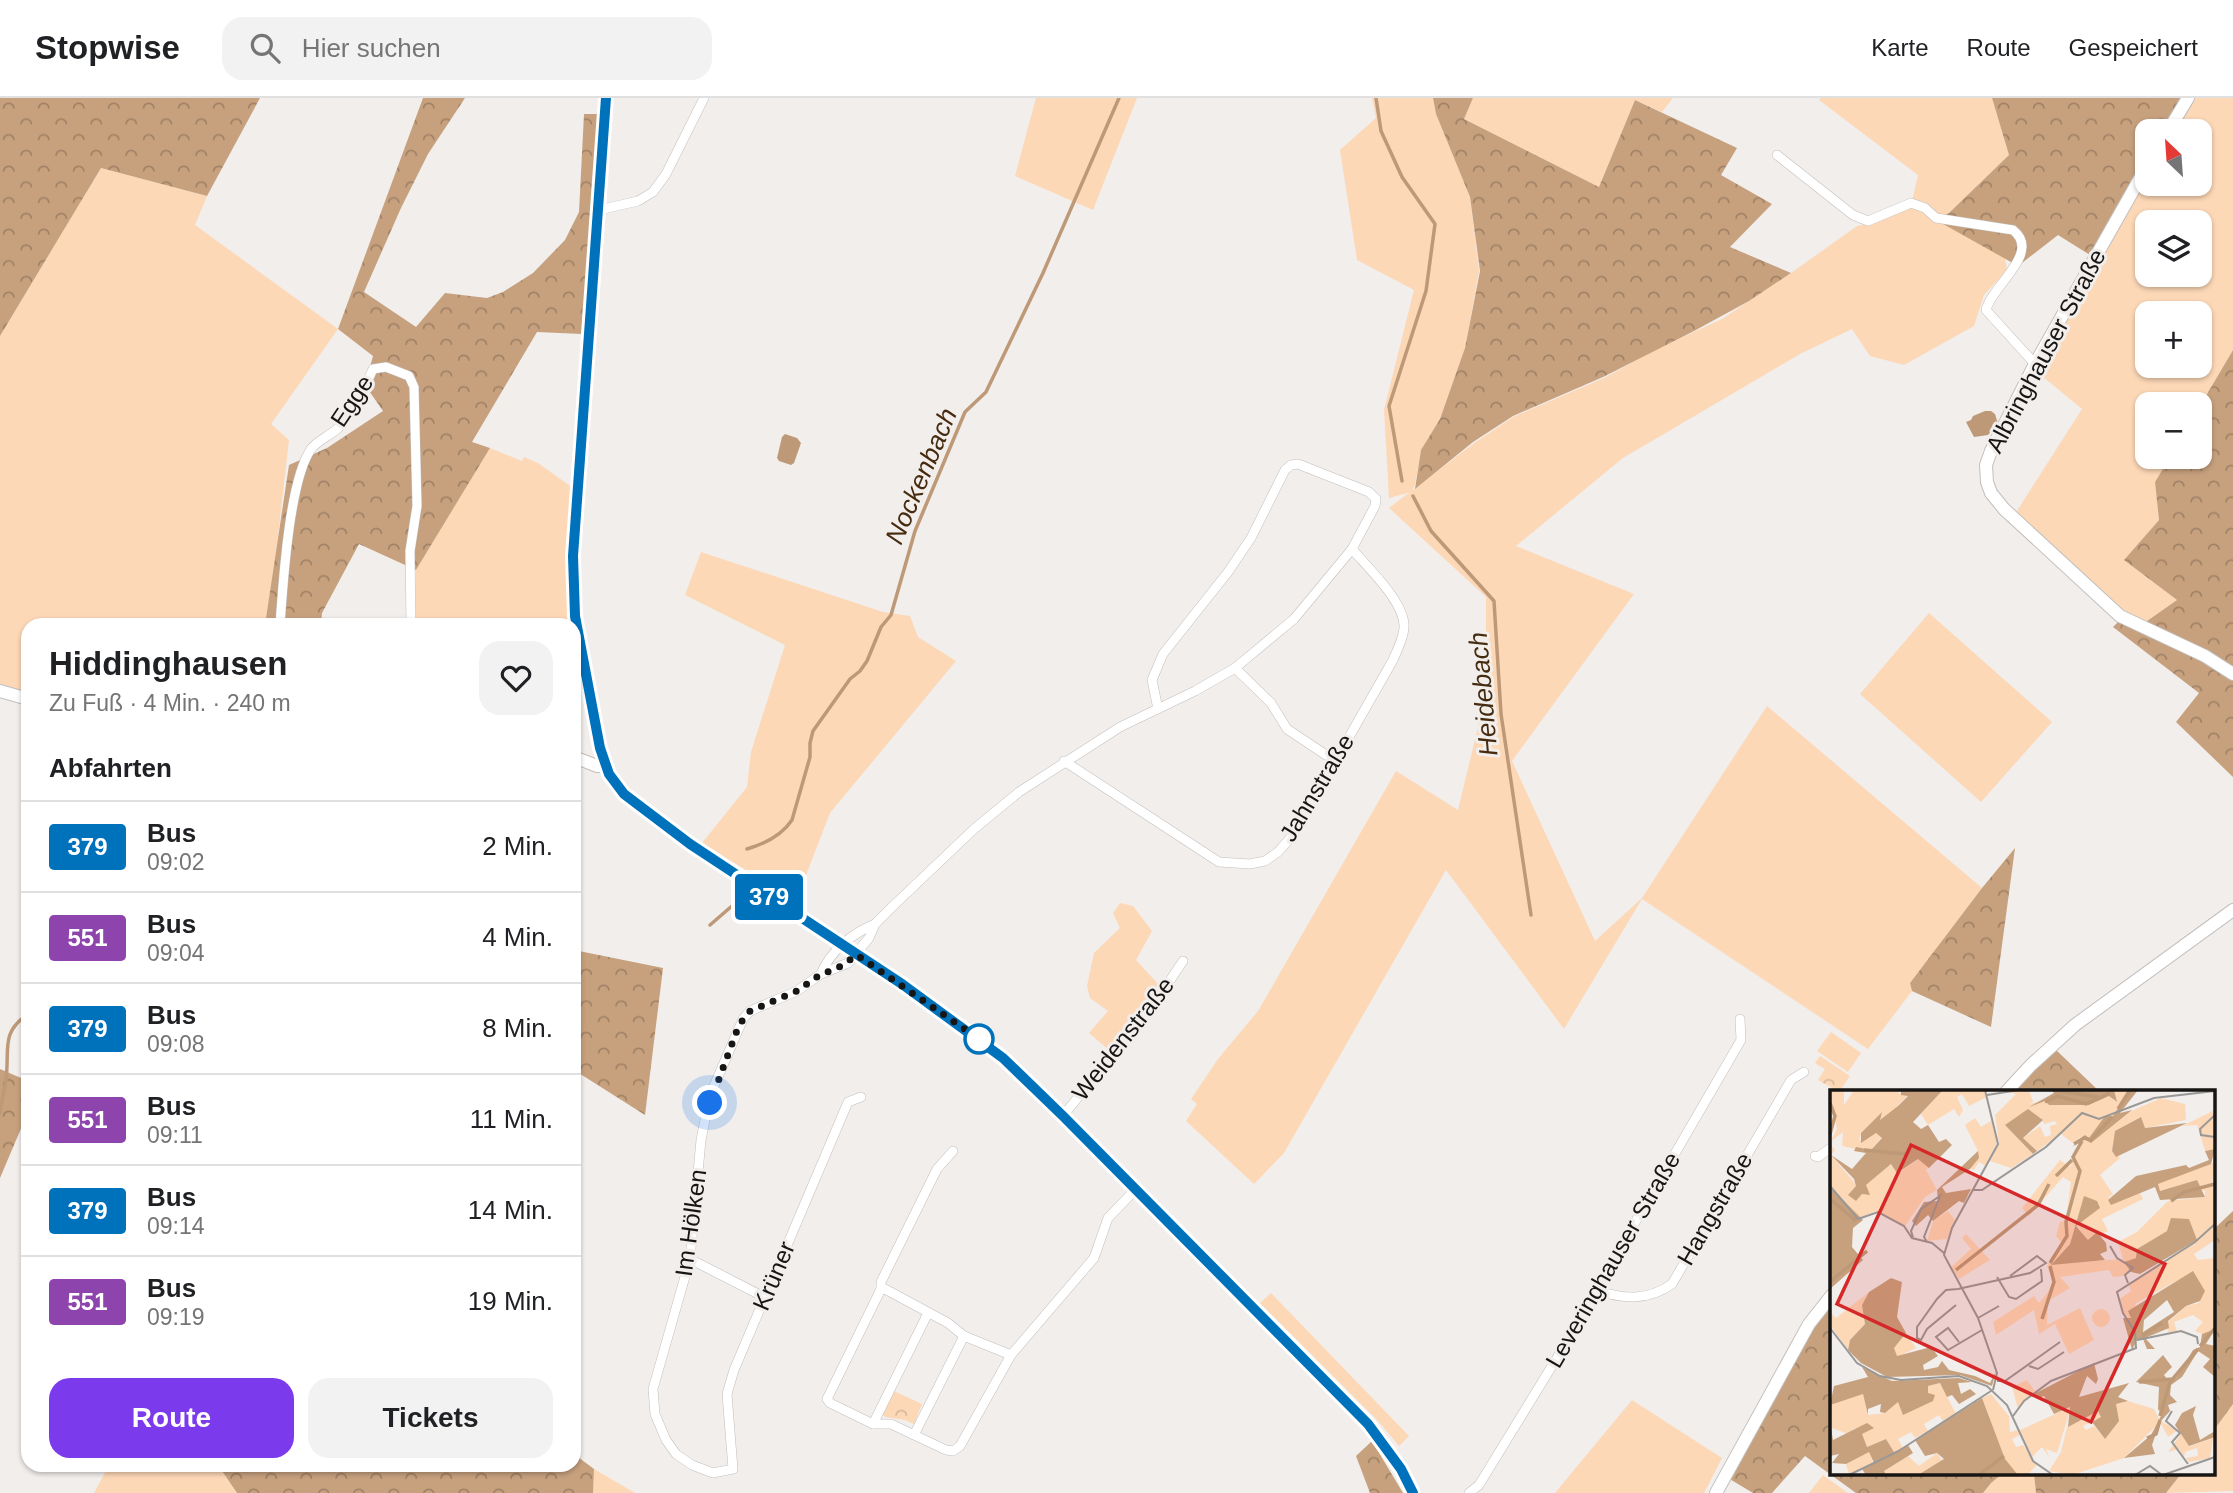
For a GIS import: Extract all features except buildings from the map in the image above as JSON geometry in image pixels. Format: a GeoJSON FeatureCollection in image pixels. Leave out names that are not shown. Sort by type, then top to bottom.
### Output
{"type":"FeatureCollection","features":[{"type":"Feature","properties":{"kind":"main road"},"geometry":{"type":"LineString","coordinates":[[575,618],[573,556],[606,98]]}},
{"type":"Feature","properties":{"kind":"main road"},"geometry":{"type":"LineString","coordinates":[[2175,119],[2188,98]]}},
{"type":"Feature","properties":{"kind":"main road","name":"Albringhauser Straße"},"geometry":{"type":"LineString","coordinates":[[2135,187],[2035,364],[1986,465],[1987,482],[1991,493],[2004,509],[2120,616],[2205,656],[2233,674]]}},
{"type":"Feature","properties":{"kind":"main road"},"geometry":{"type":"LineString","coordinates":[[581,646],[605,766],[624,794],[982,1041],[1063,1116],[1368,1424],[1394,1459],[1413,1493]]}},
{"type":"Feature","properties":{"kind":"main road"},"geometry":{"type":"LineString","coordinates":[[0,691],[21,697]]}},
{"type":"Feature","properties":{"kind":"main road"},"geometry":{"type":"LineString","coordinates":[[581,760],[605,766]]}},
{"type":"Feature","properties":{"kind":"main road"},"geometry":{"type":"LineString","coordinates":[[2008,1090],[2075,1025],[2233,910]]}},
{"type":"Feature","properties":{"kind":"main road"},"geometry":{"type":"LineString","coordinates":[[1716,1493],[1809,1324],[1830,1298]]}},
{"type":"Feature","properties":{"kind":"street"},"geometry":{"type":"LineString","coordinates":[[599,210],[638,201],[653,192],[666,174],[704,98]]}},
{"type":"Feature","properties":{"kind":"street"},"geometry":{"type":"LineString","coordinates":[[1777,155],[1853,215],[1868,221],[1911,203],[1925,208],[1936,218],[2013,230],[2021,236],[2024,248],[2017,264],[1988,302],[1986,310],[2035,364]]}},
{"type":"Feature","properties":{"kind":"street","name":"Egge"},"geometry":{"type":"LineString","coordinates":[[280,618],[284,567],[295,498],[303,468],[312,448],[339,427],[350,413],[363,393],[373,369],[386,367],[409,376],[414,387],[416,506],[410,551],[411,618]]}},
{"type":"Feature","properties":{"kind":"street"},"geometry":{"type":"LineString","coordinates":[[857,955],[875,924],[974,830],[1019,792],[1120,727],[1158,709],[1235,668],[1294,620],[1352,549],[1375,506],[1376,499],[1369,492],[1298,464],[1285,470],[1251,538],[1228,572],[1163,654],[1152,680],[1158,709]]}},
{"type":"Feature","properties":{"kind":"street","name":"Jahnstraße"},"geometry":{"type":"LineString","coordinates":[[1064,761],[1219,862],[1250,864],[1265,861],[1272,856],[1292,836],[1393,660],[1402,639],[1404,625],[1401,609],[1352,549]]}},
{"type":"Feature","properties":{"kind":"street"},"geometry":{"type":"LineString","coordinates":[[1235,668],[1271,703],[1287,729],[1335,761]]}},
{"type":"Feature","properties":{"kind":"street","name":"Im Hölken"},"geometry":{"type":"LineString","coordinates":[[821,974],[826,962],[842,946],[860,930],[875,924]]}},
{"type":"Feature","properties":{"kind":"street","name":"Im Hölken"},"geometry":{"type":"LineString","coordinates":[[733,1469],[713,1473],[692,1465],[677,1454],[666,1440],[656,1414],[653,1389],[690,1259],[705,1120],[714,1086],[739,1025],[750,1011],[797,991],[821,974],[836,969],[857,955]]}},
{"type":"Feature","properties":{"kind":"street","name":"Weidenstraße"},"geometry":{"type":"LineString","coordinates":[[1063,1116],[1165,988],[1183,961]]}},
{"type":"Feature","properties":{"kind":"street","name":"Leveringhauser Straße"},"geometry":{"type":"LineString","coordinates":[[1469,1493],[1479,1485],[1598,1291],[1612,1262],[1741,1040],[1740,1019]]}},
{"type":"Feature","properties":{"kind":"street","name":"Hangstraße"},"geometry":{"type":"LineString","coordinates":[[1598,1291],[1616,1297],[1633,1298],[1661,1291],[1672,1283],[1791,1080],[1804,1072]]}},
{"type":"Feature","properties":{"kind":"street","name":"Krüner"},"geometry":{"type":"LineString","coordinates":[[733,1469],[727,1394],[734,1370],[848,1102],[860,1097]]}},
{"type":"Feature","properties":{"kind":"street"},"geometry":{"type":"LineString","coordinates":[[1815,1156],[1818,1157],[1830,1148]]}},
{"type":"Feature","properties":{"kind":"street"},"geometry":{"type":"LineString","coordinates":[[953,1151],[937,1170],[827,1399],[873,1424],[891,1424],[946,1450],[953,1451],[960,1446],[1011,1355],[1094,1258],[1108,1218],[1136,1189]]}},
{"type":"Feature","properties":{"kind":"street"},"geometry":{"type":"LineString","coordinates":[[690,1259],[766,1298]]}},
{"type":"Feature","properties":{"kind":"street"},"geometry":{"type":"LineString","coordinates":[[881,1289],[948,1323],[964,1336],[1011,1355]]}},
{"type":"Feature","properties":{"kind":"street"},"geometry":{"type":"LineString","coordinates":[[873,1424],[928,1313]]}},
{"type":"Feature","properties":{"kind":"street"},"geometry":{"type":"LineString","coordinates":[[914,1435],[964,1336]]}},
{"type":"Feature","properties":{"kind":"green space"},"geometry":{"type":"Polygon","coordinates":[[[0,98],[260,98],[207,196],[101,168],[0,336],[0,98]]]}},
{"type":"Feature","properties":{"kind":"green space"},"geometry":{"type":"Polygon","coordinates":[[[423,98],[465,98],[428,154],[364,292],[416,327],[445,293],[487,298],[503,292],[533,273],[565,240],[579,212],[584,114],[600,114],[582,334],[537,332],[472,442],[490,448],[416,570],[359,544],[322,618],[266,618],[289,465],[327,448],[383,411],[365,385],[373,356],[338,329],[423,98]]]}},
{"type":"Feature","properties":{"kind":"green space"},"geometry":{"type":"Polygon","coordinates":[[[1036,98],[1137,98],[1093,210],[1015,176],[1036,98]]]}},
{"type":"Feature","properties":{"kind":"green space"},"geometry":{"type":"Polygon","coordinates":[[[1372,98],[1433,98],[1436,114],[1470,197],[1479,271],[1465,349],[1440,419],[1421,451],[1415,485],[1411,492],[1389,498],[1384,410],[1414,290],[1357,260],[1340,150],[1376,118],[1372,98]]]}},
{"type":"Feature","properties":{"kind":"green space"},"geometry":{"type":"Polygon","coordinates":[[[1433,98],[1473,98],[1464,119],[1599,187],[1635,100],[1737,148],[1721,175],[1772,204],[1730,247],[1791,273],[1749,301],[1694,331],[1603,377],[1513,416],[1473,442],[1415,489],[1421,450],[1440,419],[1465,348],[1480,271],[1470,197],[1436,114],[1433,98]]]}},
{"type":"Feature","properties":{"kind":"green space"},"geometry":{"type":"Polygon","coordinates":[[[1473,98],[1673,98],[1662,112],[1635,100],[1599,187],[1464,119],[1473,98]]]}},
{"type":"Feature","properties":{"kind":"green space"},"geometry":{"type":"Polygon","coordinates":[[[1992,98],[2009,155],[1942,217],[1922,201],[1912,201],[1918,175],[1819,100],[1992,98]]]}},
{"type":"Feature","properties":{"kind":"green space"},"geometry":{"type":"Polygon","coordinates":[[[1992,98],[2182,98],[2169,119],[2135,119],[2135,178],[2090,255],[2058,235],[2018,266],[1936,220],[1949,213],[2009,155],[1992,98]]]}},
{"type":"Feature","properties":{"kind":"green space"},"geometry":{"type":"Polygon","coordinates":[[[2192,98],[2233,98],[2233,350],[2208,392],[2135,392],[2135,469],[2163,469],[2155,482],[2159,520],[2124,560],[2177,600],[2144,623],[2110,601],[2015,514],[2082,409],[2036,371],[2136,196],[2212,196],[2212,119],[2180,119],[2192,98]]]}},
{"type":"Feature","properties":{"kind":"green space"},"geometry":{"type":"Polygon","coordinates":[[[101,168],[207,196],[195,225],[338,329],[271,424],[289,440],[266,618],[21,618],[21,692],[0,687],[0,336],[101,168]]]}},
{"type":"Feature","properties":{"kind":"green space"},"geometry":{"type":"Polygon","coordinates":[[[1912,206],[2005,258],[2007,270],[1984,295],[1974,326],[1904,365],[1870,356],[1852,329],[1800,354],[1623,458],[1516,546],[1634,594],[1512,761],[1595,941],[1642,898],[1767,706],[1982,888],[1910,983],[1912,991],[1868,1049],[1642,899],[1564,1029],[1446,870],[1284,1153],[1254,1184],[1186,1121],[1197,1104],[1191,1099],[1218,1059],[1258,1011],[1396,771],[1458,810],[1486,694],[1486,597],[1389,508],[1513,417],[1604,378],[1657,349],[1722,319],[1857,226],[1876,222],[1912,206]]]}},
{"type":"Feature","properties":{"kind":"green space"},"geometry":{"type":"Polygon","coordinates":[[[2233,350],[2233,777],[2176,722],[2199,693],[2113,627],[2120,620],[2137,628],[2177,600],[2124,560],[2159,520],[2155,482],[2163,469],[2212,469],[2212,392],[2208,392],[2233,350]]]}},
{"type":"Feature","properties":{"kind":"green space"},"geometry":{"type":"Polygon","coordinates":[[[490,448],[522,461],[524,457],[538,463],[573,488],[572,618],[415,618],[416,570],[490,448]]]}},
{"type":"Feature","properties":{"kind":"green space"},"geometry":{"type":"Polygon","coordinates":[[[701,552],[883,612],[910,616],[918,637],[956,661],[830,813],[796,901],[702,843],[747,787],[751,752],[785,645],[685,595],[701,552]]]}},
{"type":"Feature","properties":{"kind":"green space"},"geometry":{"type":"Polygon","coordinates":[[[1929,613],[2052,722],[1981,802],[1860,694],[1929,613]]]}},
{"type":"Feature","properties":{"kind":"green space"},"geometry":{"type":"Polygon","coordinates":[[[2015,848],[1991,1027],[1912,991],[1910,983],[2015,848]]]}},
{"type":"Feature","properties":{"kind":"green space"},"geometry":{"type":"Polygon","coordinates":[[[1120,903],[1133,906],[1152,931],[1136,960],[1159,985],[1109,1050],[1089,1033],[1108,1011],[1090,998],[1087,986],[1094,953],[1120,928],[1113,913],[1120,903]]]}},
{"type":"Feature","properties":{"kind":"green space"},"geometry":{"type":"Polygon","coordinates":[[[581,951],[663,968],[645,1115],[581,1074],[581,951]]]}},
{"type":"Feature","properties":{"kind":"green space"},"geometry":{"type":"Polygon","coordinates":[[[1831,1032],[1861,1053],[1848,1072],[1817,1051],[1831,1032]]]}},
{"type":"Feature","properties":{"kind":"green space"},"geometry":{"type":"Polygon","coordinates":[[[2055,1049],[2098,1090],[2012,1090],[2055,1049]]]}},
{"type":"Feature","properties":{"kind":"green space"},"geometry":{"type":"Polygon","coordinates":[[[1820,1056],[1850,1076],[1840,1090],[1836,1090],[1818,1080],[1825,1069],[1815,1063],[1820,1056]]]}},
{"type":"Feature","properties":{"kind":"green space"},"geometry":{"type":"Polygon","coordinates":[[[0,1069],[21,1078],[21,1128],[0,1178],[0,1069]]]}},
{"type":"Feature","properties":{"kind":"green space"},"geometry":{"type":"Polygon","coordinates":[[[2233,1211],[2233,1404],[2216,1427],[2216,1227],[2233,1211]]]}},
{"type":"Feature","properties":{"kind":"green space"},"geometry":{"type":"Polygon","coordinates":[[[1271,1293],[1409,1436],[1399,1446],[1378,1421],[1260,1303],[1271,1293]]]}},
{"type":"Feature","properties":{"kind":"green space"},"geometry":{"type":"Polygon","coordinates":[[[1830,1306],[1830,1474],[1805,1456],[1772,1493],[1753,1493],[1728,1478],[1808,1334],[1830,1306]]]}},
{"type":"Feature","properties":{"kind":"green space"},"geometry":{"type":"Polygon","coordinates":[[[894,1391],[922,1404],[914,1424],[885,1417],[881,1412],[894,1391]]]}},
{"type":"Feature","properties":{"kind":"green space"},"geometry":{"type":"Polygon","coordinates":[[[1632,1400],[1722,1458],[1704,1493],[1555,1493],[1632,1400]]]}},
{"type":"Feature","properties":{"kind":"green space"},"geometry":{"type":"Polygon","coordinates":[[[2233,1404],[2233,1491],[2166,1493],[2179,1476],[2216,1476],[2216,1427],[2233,1404]]]}},
{"type":"Feature","properties":{"kind":"green space"},"geometry":{"type":"Polygon","coordinates":[[[1372,1441],[1403,1493],[1370,1493],[1356,1456],[1372,1441]]]}},
{"type":"Feature","properties":{"kind":"green space"},"geometry":{"type":"Polygon","coordinates":[[[581,1459],[594,1469],[593,1493],[237,1493],[223,1472],[581,1472],[581,1459]]]}},
{"type":"Feature","properties":{"kind":"green space"},"geometry":{"type":"Polygon","coordinates":[[[594,1469],[635,1493],[593,1493],[594,1469]]]}},
{"type":"Feature","properties":{"kind":"green space"},"geometry":{"type":"Polygon","coordinates":[[[105,1472],[223,1472],[237,1493],[94,1493],[105,1472]]]}},
{"type":"Feature","properties":{"kind":"green space"},"geometry":{"type":"Polygon","coordinates":[[[1823,1475],[1848,1493],[1809,1493],[1823,1475]]]}},
{"type":"Feature","properties":{"kind":"green space"},"geometry":{"type":"Polygon","coordinates":[[[1833,1476],[2000,1476],[1983,1493],[1856,1493],[1833,1476]]]}},
{"type":"Feature","properties":{"kind":"green space"},"geometry":{"type":"Polygon","coordinates":[[[2000,1476],[2034,1476],[2036,1493],[1983,1493],[2000,1476]]]}},
{"type":"Feature","properties":{"kind":"green space"},"geometry":{"type":"Polygon","coordinates":[[[2034,1476],[2179,1476],[2166,1493],[2036,1493],[2034,1476]]]}},
{"type":"Feature","properties":{"kind":"shaded area"},"geometry":{"type":"Polygon","coordinates":[[[1985,411],[1995,414],[1998,424],[1988,435],[1974,437],[1966,422],[1985,411]]]}},
{"type":"Feature","properties":{"kind":"shaded area"},"geometry":{"type":"Polygon","coordinates":[[[785,434],[797,438],[801,443],[791,465],[777,458],[785,434]]]}},
{"type":"Feature","properties":{"kind":"waterway","name":"Nockenbach"},"geometry":{"type":"LineString","coordinates":[[747,849],[772,838],[792,820],[810,757],[813,731],[850,679],[867,661],[881,627],[891,615],[915,531],[965,412],[986,392],[1043,273],[1119,98]]}},
{"type":"Feature","properties":{"kind":"waterway","name":"Heidebach"},"geometry":{"type":"LineString","coordinates":[[1376,98],[1381,131],[1402,177],[1435,224],[1426,291],[1389,406],[1402,481]]}},
{"type":"Feature","properties":{"kind":"waterway","name":"Heidebach"},"geometry":{"type":"LineString","coordinates":[[1413,496],[1431,531],[1494,601],[1501,714],[1531,915]]}},
{"type":"Feature","properties":{"kind":"waterway","name":"Nockenbach"},"geometry":{"type":"LineString","coordinates":[[710,925],[740,899]]}},
{"type":"Feature","properties":{"kind":"waterway"},"geometry":{"type":"LineString","coordinates":[[0,1113],[8,1042],[13,1028],[21,1019]]}},
{"type":"Feature","properties":{"kind":"bus line","name":"379"},"geometry":{"type":"LineString","coordinates":[[575,618],[573,556],[606,98]]}},
{"type":"Feature","properties":{"kind":"bus line","name":"379"},"geometry":{"type":"LineString","coordinates":[[581,651],[605,766],[624,794],[667,828],[902,984],[1003,1058],[1368,1424],[1388,1448],[1413,1493]]}},
{"type":"Feature","properties":{"kind":"route"},"geometry":{"type":"LineString","coordinates":[[710,1103],[714,1086],[739,1025],[750,1011],[797,991],[821,974],[836,969],[857,955],[979,1039]]}}]}
